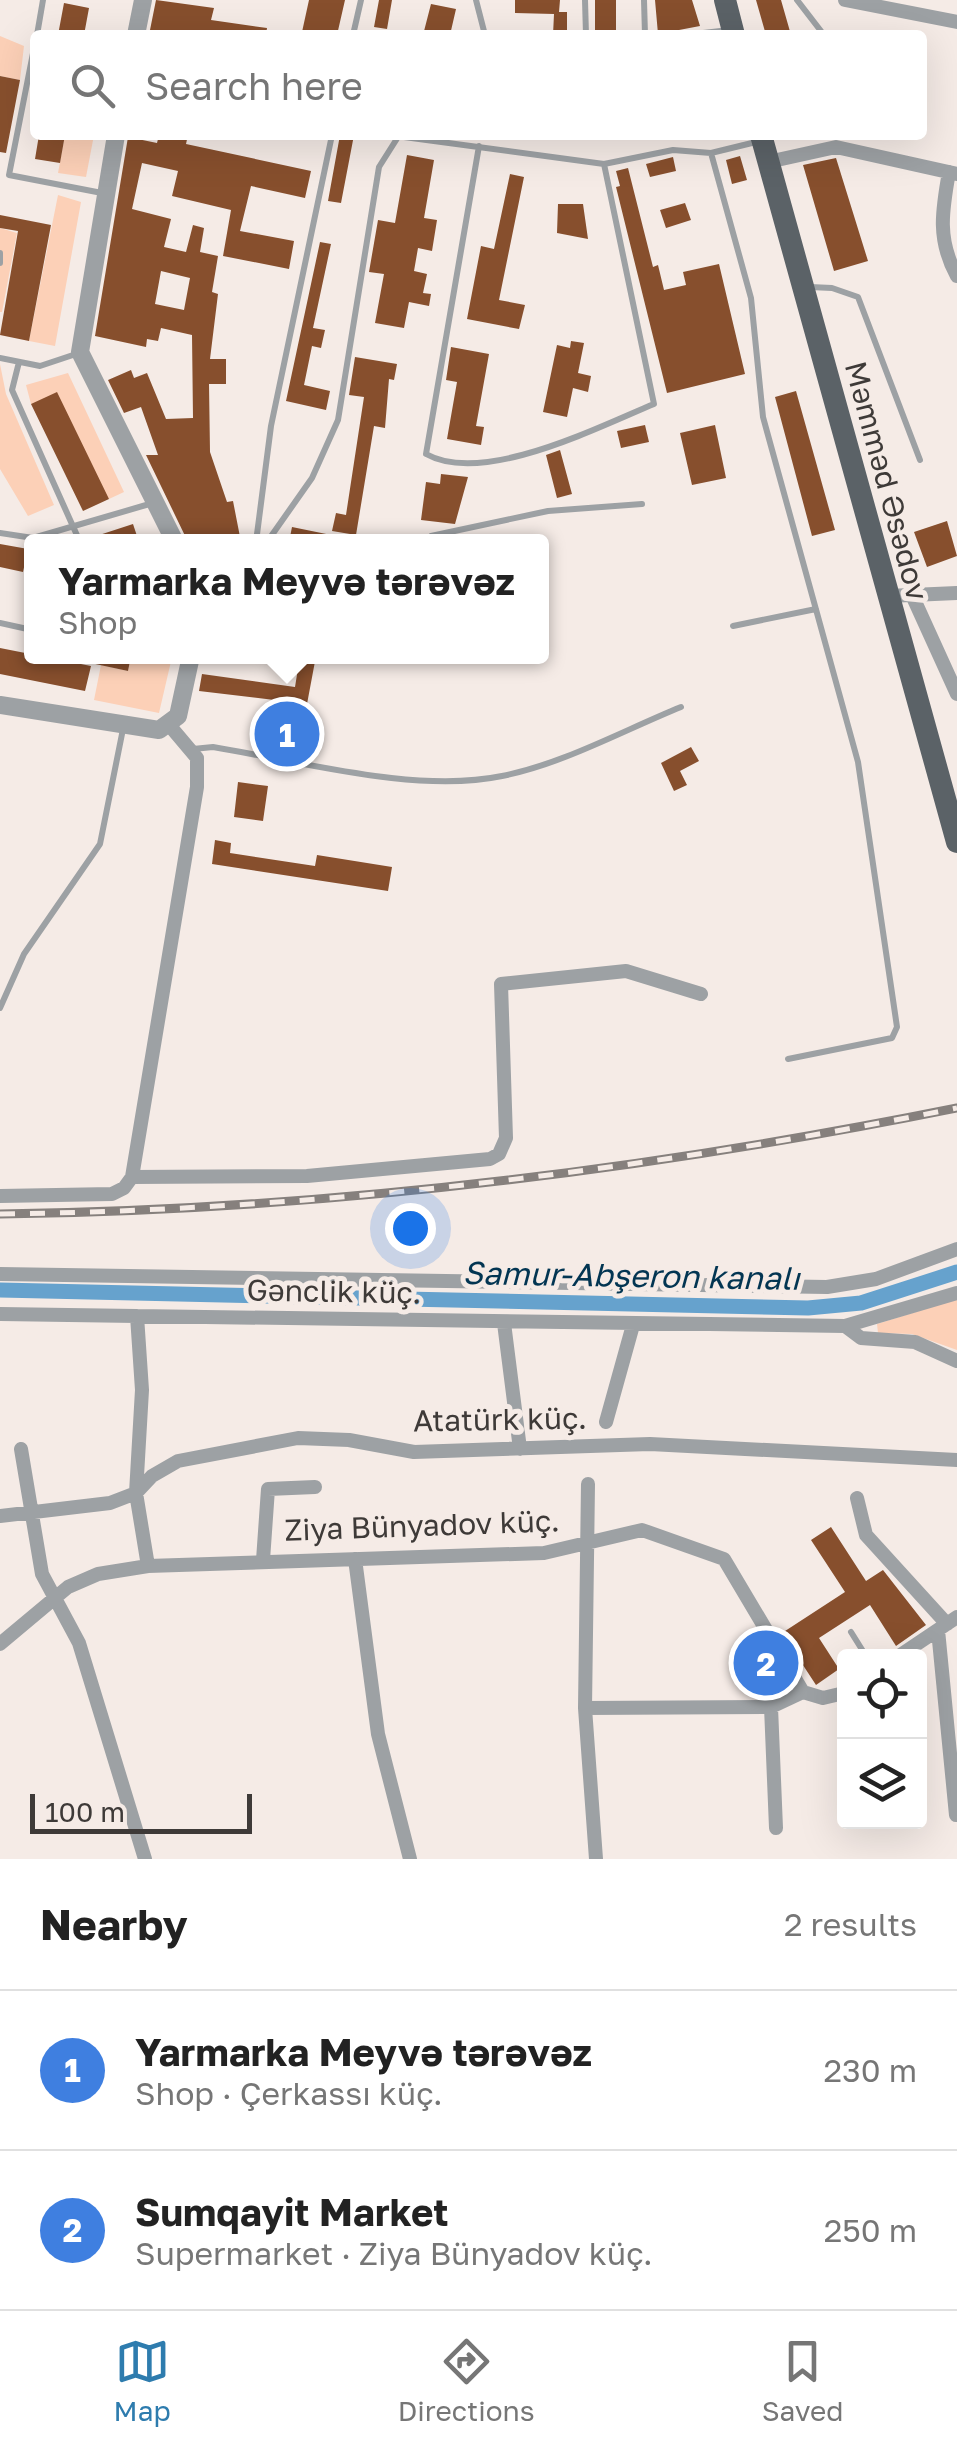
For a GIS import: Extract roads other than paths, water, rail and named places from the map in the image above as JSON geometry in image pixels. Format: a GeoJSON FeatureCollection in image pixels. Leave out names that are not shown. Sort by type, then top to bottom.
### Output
{"type":"FeatureCollection","features":[{"type":"Feature","properties":{"kind":"main road"},"geometry":{"type":"LineString","coordinates":[[725,0],[733,30]]}},
{"type":"Feature","properties":{"kind":"main road","name":"Məmməd Əsədov"},"geometry":{"type":"LineString","coordinates":[[764,146],[957,842]]}},
{"type":"Feature","properties":{"kind":"street"},"geometry":{"type":"LineString","coordinates":[[137,30],[143,0]]}},
{"type":"Feature","properties":{"kind":"street"},"geometry":{"type":"LineString","coordinates":[[844,0],[957,22]]}},
{"type":"Feature","properties":{"kind":"street"},"geometry":{"type":"LineString","coordinates":[[115,140],[80,352],[171,534]]}},
{"type":"Feature","properties":{"kind":"street"},"geometry":{"type":"LineString","coordinates":[[764,146],[836,147],[953,173],[941,230],[945,254],[957,276]]}},
{"type":"Feature","properties":{"kind":"street"},"geometry":{"type":"LineString","coordinates":[[886,596],[957,593]]}},
{"type":"Feature","properties":{"kind":"street"},"geometry":{"type":"LineString","coordinates":[[912,595],[957,694]]}},
{"type":"Feature","properties":{"kind":"street"},"geometry":{"type":"LineString","coordinates":[[0,705],[150,731],[170,726],[182,708],[190,664]]}},
{"type":"Feature","properties":{"kind":"street"},"geometry":{"type":"LineString","coordinates":[[0,1196],[112,1194],[124,1188],[132,1177],[197,787],[193,749],[170,726]]}},
{"type":"Feature","properties":{"kind":"street"},"geometry":{"type":"LineString","coordinates":[[132,1177],[307,1176],[490,1159],[499,1154],[506,1138],[501,984],[626,971],[701,994]]}},
{"type":"Feature","properties":{"kind":"street","name":"Gənclik küç."},"geometry":{"type":"LineString","coordinates":[[0,1274],[827,1287],[876,1279],[957,1249]]}},
{"type":"Feature","properties":{"kind":"street"},"geometry":{"type":"LineString","coordinates":[[846,1326],[957,1293]]}},
{"type":"Feature","properties":{"kind":"street","name":"Gənclik küç."},"geometry":{"type":"LineString","coordinates":[[0,1314],[846,1326],[860,1338],[915,1342],[957,1361]]}},
{"type":"Feature","properties":{"kind":"street"},"geometry":{"type":"LineString","coordinates":[[137,1316],[142,1390],[136,1493],[148,1566]]}},
{"type":"Feature","properties":{"kind":"street"},"geometry":{"type":"LineString","coordinates":[[504,1323],[520,1449]]}},
{"type":"Feature","properties":{"kind":"street"},"geometry":{"type":"LineString","coordinates":[[606,1422],[632,1325]]}},
{"type":"Feature","properties":{"kind":"street","name":"Atatürk küç."},"geometry":{"type":"LineString","coordinates":[[0,1516],[110,1503],[136,1493],[152,1476],[178,1462],[267,1442],[337,1439],[414,1452],[650,1444],[957,1460]]}},
{"type":"Feature","properties":{"kind":"street"},"geometry":{"type":"LineString","coordinates":[[21,1449],[38,1558],[79,1644],[145,1859]]}},
{"type":"Feature","properties":{"kind":"street"},"geometry":{"type":"LineString","coordinates":[[588,1484],[585,1708],[596,1859]]}},
{"type":"Feature","properties":{"kind":"street"},"geometry":{"type":"LineString","coordinates":[[264,1560],[268,1490],[316,1487]]}},
{"type":"Feature","properties":{"kind":"street"},"geometry":{"type":"LineString","coordinates":[[857,1498],[866,1535],[947,1624],[956,1815]]}},
{"type":"Feature","properties":{"kind":"street","name":"Ziya Bünyadov küç."},"geometry":{"type":"LineString","coordinates":[[0,1644],[54,1597],[98,1574],[148,1566],[264,1560],[544,1553],[642,1530],[724,1559],[802,1692]]}},
{"type":"Feature","properties":{"kind":"street"},"geometry":{"type":"LineString","coordinates":[[354,1559],[378,1734],[410,1859]]}},
{"type":"Feature","properties":{"kind":"street"},"geometry":{"type":"LineString","coordinates":[[910,1649],[947,1624]]}},
{"type":"Feature","properties":{"kind":"street"},"geometry":{"type":"LineString","coordinates":[[585,1708],[771,1706],[802,1692],[823,1698],[837,1695]]}},
{"type":"Feature","properties":{"kind":"street"},"geometry":{"type":"LineString","coordinates":[[771,1706],[776,1828]]}},
{"type":"Feature","properties":{"kind":"lane"},"geometry":{"type":"LineString","coordinates":[[37,30],[43,0]]}},
{"type":"Feature","properties":{"kind":"lane"},"geometry":{"type":"LineString","coordinates":[[354,30],[360,0]]}},
{"type":"Feature","properties":{"kind":"lane"},"geometry":{"type":"LineString","coordinates":[[476,0],[484,30]]}},
{"type":"Feature","properties":{"kind":"lane"},"geometry":{"type":"LineString","coordinates":[[585,0],[586,30]]}},
{"type":"Feature","properties":{"kind":"lane"},"geometry":{"type":"LineString","coordinates":[[644,0],[645,30]]}},
{"type":"Feature","properties":{"kind":"lane"},"geometry":{"type":"LineString","coordinates":[[797,0],[820,30]]}},
{"type":"Feature","properties":{"kind":"lane"},"geometry":{"type":"LineString","coordinates":[[30,64],[4,174],[104,194]]}},
{"type":"Feature","properties":{"kind":"lane"},"geometry":{"type":"LineString","coordinates":[[257,534],[272,426],[331,140]]}},
{"type":"Feature","properties":{"kind":"lane"},"geometry":{"type":"LineString","coordinates":[[273,534],[312,478],[338,420],[379,167],[392,140]]}},
{"type":"Feature","properties":{"kind":"lane"},"geometry":{"type":"LineString","coordinates":[[428,140],[604,164],[673,150],[711,153],[764,146]]}},
{"type":"Feature","properties":{"kind":"lane"},"geometry":{"type":"LineString","coordinates":[[480,146],[426,454],[436,460],[492,462],[574,438],[654,404],[604,164]]}},
{"type":"Feature","properties":{"kind":"lane"},"geometry":{"type":"LineString","coordinates":[[711,153],[751,298],[763,417],[858,762],[897,1027],[892,1038],[788,1059]]}},
{"type":"Feature","properties":{"kind":"lane"},"geometry":{"type":"LineString","coordinates":[[0,253],[0,263]]}},
{"type":"Feature","properties":{"kind":"lane"},"geometry":{"type":"LineString","coordinates":[[804,287],[832,288],[858,297],[920,460]]}},
{"type":"Feature","properties":{"kind":"lane"},"geometry":{"type":"LineString","coordinates":[[0,358],[50,364],[80,352]]}},
{"type":"Feature","properties":{"kind":"lane"},"geometry":{"type":"LineString","coordinates":[[19,362],[12,390],[77,534]]}},
{"type":"Feature","properties":{"kind":"lane"},"geometry":{"type":"LineString","coordinates":[[49,534],[154,503]]}},
{"type":"Feature","properties":{"kind":"lane"},"geometry":{"type":"LineString","coordinates":[[439,534],[548,511],[642,504]]}},
{"type":"Feature","properties":{"kind":"lane"},"geometry":{"type":"LineString","coordinates":[[733,626],[816,609]]}},
{"type":"Feature","properties":{"kind":"lane"},"geometry":{"type":"LineString","coordinates":[[193,749],[212,747],[392,776],[457,780],[502,776],[534,766],[681,707]]}},
{"type":"Feature","properties":{"kind":"lane"},"geometry":{"type":"LineString","coordinates":[[0,1008],[24,954],[100,844],[123,727]]}},
{"type":"Feature","properties":{"kind":"lane"},"geometry":{"type":"LineString","coordinates":[[850,1632],[861,1649]]}},
{"type":"Feature","properties":{"kind":"waterway","name":"Samur-Abşeron kanalı"},"geometry":{"type":"LineString","coordinates":[[0,1290],[808,1308],[861,1303],[957,1272]]}},
{"type":"Feature","properties":{"kind":"railway"},"geometry":{"type":"LineString","coordinates":[[0,1214],[240,1205],[481,1183],[720,1151],[957,1108]]}},
{"type":"Feature","properties":{"kind":"place","name":"Yarmarka Meyvә tәrәvәz"},"geometry":{"type":"Point","coordinates":[287,734]}},
{"type":"Feature","properties":{"kind":"place","name":"Sumqayit Market"},"geometry":{"type":"Point","coordinates":[766,1663]}}]}
